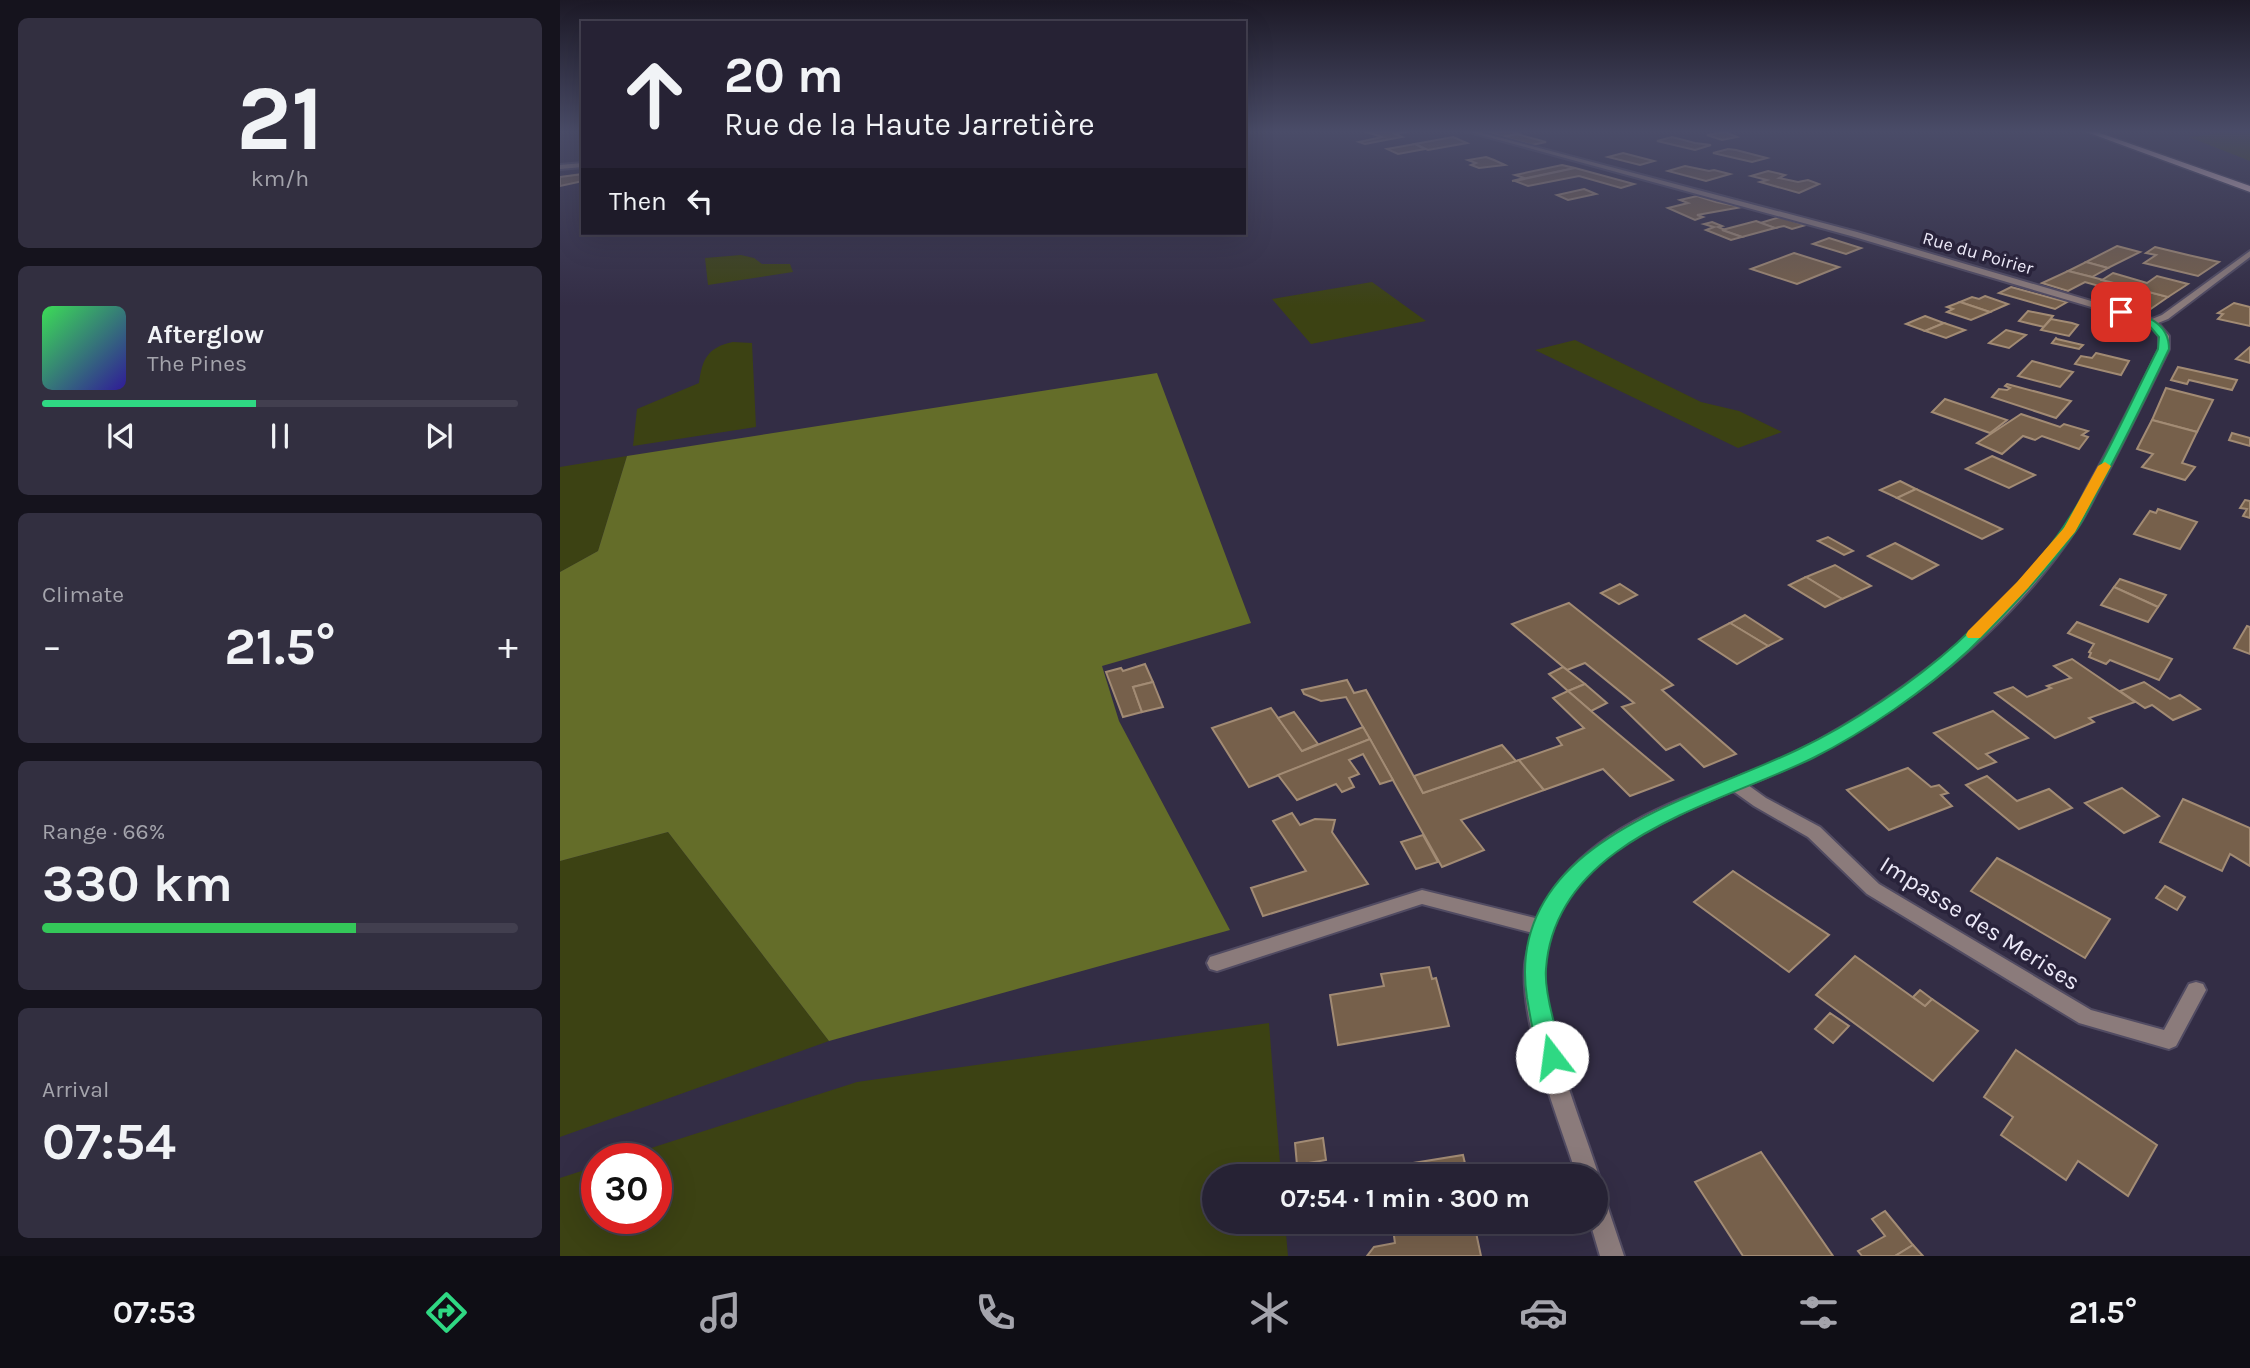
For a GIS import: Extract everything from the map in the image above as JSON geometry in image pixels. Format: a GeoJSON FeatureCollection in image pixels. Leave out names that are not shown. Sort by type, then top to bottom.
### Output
{"type":"FeatureCollection","features":[{"type":"Feature","properties":{"kind":"street","name":"Rue du Poirier"},"geometry":{"type":"LineString","coordinates":[[1690,190],[1842,230],[2152,322]]}},
{"type":"Feature","properties":{"kind":"street"},"geometry":{"type":"LineString","coordinates":[[1584,1164],[1545,1033],[1534,970],[1544,928],[1558,898],[1584,867],[1614,842],[1668,813],[1807,753],[1899,697],[1962,647],[2023,585],[2070,529],[2164,349],[2164,336],[2152,322],[2165,317],[2250,253]]}},
{"type":"Feature","properties":{"kind":"street","name":"Impasse des Merises"},"geometry":{"type":"LineString","coordinates":[[1735,784],[1760,802],[1814,832],[1873,889],[2086,1017],[2169,1040],[2196,990]]}},
{"type":"Feature","properties":{"kind":"street"},"geometry":{"type":"LineString","coordinates":[[1217,963],[1422,897],[1544,928]]}},
{"type":"Feature","properties":{"kind":"street"},"geometry":{"type":"LineString","coordinates":[[1605,1234],[1612,1256]]}},
{"type":"Feature","properties":{"kind":"green space"},"geometry":{"type":"Polygon","coordinates":[[[741,255],[754,258],[762,264],[790,264],[793,272],[708,285],[705,258],[741,255]]]}},
{"type":"Feature","properties":{"kind":"green space"},"geometry":{"type":"Polygon","coordinates":[[[1372,282],[1426,321],[1311,344],[1272,299],[1372,282]]]}},
{"type":"Feature","properties":{"kind":"green space"},"geometry":{"type":"Polygon","coordinates":[[[1575,340],[1701,402],[1739,411],[1782,432],[1738,448],[1535,350],[1575,340]]]}},
{"type":"Feature","properties":{"kind":"green space"},"geometry":{"type":"Polygon","coordinates":[[[733,342],[752,343],[756,427],[633,446],[637,409],[699,383],[708,355],[718,347],[733,342]]]}},
{"type":"Feature","properties":{"kind":"green space"},"geometry":{"type":"Polygon","coordinates":[[[1157,373],[1251,623],[1102,666],[1119,721],[1230,930],[829,1041],[668,832],[560,861],[560,572],[598,551],[627,456],[1157,373]]]}},
{"type":"Feature","properties":{"kind":"green space"},"geometry":{"type":"Polygon","coordinates":[[[627,456],[598,551],[560,572],[560,467],[627,456]]]}},
{"type":"Feature","properties":{"kind":"green space"},"geometry":{"type":"Polygon","coordinates":[[[668,832],[829,1041],[560,1137],[560,861],[668,832]]]}},
{"type":"Feature","properties":{"kind":"green space"},"geometry":{"type":"Polygon","coordinates":[[[1269,1023],[1280,1164],[1202,1164],[1202,1234],[1286,1234],[1288,1256],[560,1256],[560,1178],[581,1171],[581,1234],[672,1234],[672,1143],[667,1143],[857,1082],[1269,1023]]]}},
{"type":"Feature","properties":{"kind":"building"},"geometry":{"type":"Polygon","coordinates":[[[1581,190],[1596,194],[1568,200],[1557,195],[1581,190]]]}},
{"type":"Feature","properties":{"kind":"building"},"geometry":{"type":"Polygon","coordinates":[[[1787,190],[1807,190],[1799,193],[1787,190]]]}},
{"type":"Feature","properties":{"kind":"building"},"geometry":{"type":"Polygon","coordinates":[[[1697,196],[1742,207],[1697,215],[1703,217],[1695,220],[1668,208],[1688,203],[1680,200],[1697,196]]]}},
{"type":"Feature","properties":{"kind":"building"},"geometry":{"type":"Polygon","coordinates":[[[1780,217],[1806,225],[1792,229],[1784,226],[1775,228],[1760,223],[1780,217]]]}},
{"type":"Feature","properties":{"kind":"building"},"geometry":{"type":"Polygon","coordinates":[[[1756,221],[1775,228],[1742,237],[1722,230],[1756,221]]]}},
{"type":"Feature","properties":{"kind":"building"},"geometry":{"type":"Polygon","coordinates":[[[1712,222],[1722,226],[1718,227],[1725,230],[1722,230],[1742,237],[1731,240],[1706,230],[1714,227],[1704,224],[1712,222]]]}},
{"type":"Feature","properties":{"kind":"building"},"geometry":{"type":"Polygon","coordinates":[[[1829,238],[1861,248],[1846,254],[1813,244],[1829,238]]]}},
{"type":"Feature","properties":{"kind":"building"},"geometry":{"type":"Polygon","coordinates":[[[2117,246],[2140,252],[2108,268],[2086,262],[2117,246]]]}},
{"type":"Feature","properties":{"kind":"building"},"geometry":{"type":"Polygon","coordinates":[[[2155,247],[2219,262],[2198,276],[2144,263],[2156,255],[2146,253],[2155,247]]]}},
{"type":"Feature","properties":{"kind":"building"},"geometry":{"type":"Polygon","coordinates":[[[1794,253],[1839,267],[1797,284],[1751,269],[1794,253]]]}},
{"type":"Feature","properties":{"kind":"building"},"geometry":{"type":"Polygon","coordinates":[[[2086,262],[2108,268],[2092,277],[2068,271],[2086,262]]]}},
{"type":"Feature","properties":{"kind":"building"},"geometry":{"type":"Polygon","coordinates":[[[2068,271],[2168,297],[2145,313],[2114,305],[2131,295],[2085,282],[2068,291],[2042,283],[2068,271]]]}},
{"type":"Feature","properties":{"kind":"building"},"geometry":{"type":"Polygon","coordinates":[[[2113,273],[2147,283],[2157,276],[2188,284],[2168,297],[2102,280],[2113,273]]]}},
{"type":"Feature","properties":{"kind":"building"},"geometry":{"type":"Polygon","coordinates":[[[2011,287],[2067,302],[2055,309],[1999,293],[2011,287]]]}},
{"type":"Feature","properties":{"kind":"building"},"geometry":{"type":"Polygon","coordinates":[[[1985,296],[2008,304],[1990,312],[1960,302],[1972,297],[1979,299],[1985,296]]]}},
{"type":"Feature","properties":{"kind":"building"},"geometry":{"type":"Polygon","coordinates":[[[1960,302],[1990,312],[1971,320],[1947,312],[1953,309],[1947,307],[1960,302]]]}},
{"type":"Feature","properties":{"kind":"building"},"geometry":{"type":"Polygon","coordinates":[[[2234,303],[2250,307],[2250,326],[2218,319],[2223,314],[2218,313],[2234,303]]]}},
{"type":"Feature","properties":{"kind":"building"},"geometry":{"type":"Polygon","coordinates":[[[2028,311],[2053,316],[2044,327],[2019,321],[2028,311]]]}},
{"type":"Feature","properties":{"kind":"building"},"geometry":{"type":"Polygon","coordinates":[[[1925,316],[1944,323],[1925,331],[1906,324],[1925,316]]]}},
{"type":"Feature","properties":{"kind":"building"},"geometry":{"type":"Polygon","coordinates":[[[2051,319],[2078,325],[2069,336],[2041,330],[2051,319]]]}},
{"type":"Feature","properties":{"kind":"building"},"geometry":{"type":"Polygon","coordinates":[[[1944,323],[1965,330],[1946,338],[1925,331],[1944,323]]]}},
{"type":"Feature","properties":{"kind":"building"},"geometry":{"type":"Polygon","coordinates":[[[2006,330],[2026,335],[2009,348],[1989,343],[2006,330]]]}},
{"type":"Feature","properties":{"kind":"building"},"geometry":{"type":"Polygon","coordinates":[[[2056,338],[2083,345],[2079,349],[2052,343],[2056,338]]]}},
{"type":"Feature","properties":{"kind":"building"},"geometry":{"type":"Polygon","coordinates":[[[2250,347],[2250,363],[2236,359],[2250,347]]]}},
{"type":"Feature","properties":{"kind":"building"},"geometry":{"type":"Polygon","coordinates":[[[2096,353],[2129,361],[2121,375],[2075,364],[2081,356],[2092,358],[2096,353]]]}},
{"type":"Feature","properties":{"kind":"building"},"geometry":{"type":"Polygon","coordinates":[[[2032,361],[2073,372],[2060,387],[2018,376],[2032,361]]]}},
{"type":"Feature","properties":{"kind":"building"},"geometry":{"type":"Polygon","coordinates":[[[2178,367],[2237,380],[2232,390],[2189,380],[2187,384],[2171,380],[2178,367]]]}},
{"type":"Feature","properties":{"kind":"building"},"geometry":{"type":"Polygon","coordinates":[[[2007,384],[2071,401],[2056,418],[1992,397],[1999,389],[2010,388],[2005,386],[2007,384]]]}},
{"type":"Feature","properties":{"kind":"building"},"geometry":{"type":"Polygon","coordinates":[[[2166,388],[2213,400],[2197,432],[2152,420],[2166,388]]]}},
{"type":"Feature","properties":{"kind":"building"},"geometry":{"type":"Polygon","coordinates":[[[1945,399],[2007,420],[1990,433],[1932,412],[1945,399]]]}},
{"type":"Feature","properties":{"kind":"building"},"geometry":{"type":"Polygon","coordinates":[[[2021,414],[2060,427],[2064,424],[2088,431],[2082,435],[2088,437],[2079,449],[2042,436],[2035,440],[2023,436],[2002,454],[1977,443],[2021,414]]]}},
{"type":"Feature","properties":{"kind":"building"},"geometry":{"type":"Polygon","coordinates":[[[2152,420],[2197,432],[2182,463],[2195,467],[2185,480],[2142,467],[2153,454],[2137,449],[2152,420]]]}},
{"type":"Feature","properties":{"kind":"building"},"geometry":{"type":"Polygon","coordinates":[[[2232,433],[2250,438],[2250,446],[2229,440],[2232,433]]]}},
{"type":"Feature","properties":{"kind":"building"},"geometry":{"type":"Polygon","coordinates":[[[1992,456],[2035,475],[2009,488],[1966,469],[1992,456]]]}},
{"type":"Feature","properties":{"kind":"building"},"geometry":{"type":"Polygon","coordinates":[[[1900,481],[1916,489],[1897,498],[1880,490],[1900,481]]]}},
{"type":"Feature","properties":{"kind":"building"},"geometry":{"type":"Polygon","coordinates":[[[1916,489],[2002,529],[1982,539],[1897,498],[1916,489]]]}},
{"type":"Feature","properties":{"kind":"building"},"geometry":{"type":"Polygon","coordinates":[[[2245,500],[2250,501],[2250,518],[2243,516],[2247,509],[2240,508],[2245,500]]]}},
{"type":"Feature","properties":{"kind":"building"},"geometry":{"type":"Polygon","coordinates":[[[2158,509],[2197,522],[2180,549],[2134,534],[2150,511],[2156,513],[2158,509]]]}},
{"type":"Feature","properties":{"kind":"building"},"geometry":{"type":"Polygon","coordinates":[[[1828,537],[1853,551],[1844,555],[1818,541],[1828,537]]]}},
{"type":"Feature","properties":{"kind":"building"},"geometry":{"type":"Polygon","coordinates":[[[1895,543],[1938,565],[1912,579],[1868,556],[1895,543]]]}},
{"type":"Feature","properties":{"kind":"building"},"geometry":{"type":"Polygon","coordinates":[[[1835,565],[1871,586],[1842,599],[1806,577],[1835,565]]]}},
{"type":"Feature","properties":{"kind":"building"},"geometry":{"type":"Polygon","coordinates":[[[1806,577],[1842,599],[1825,607],[1789,585],[1806,577]]]}},
{"type":"Feature","properties":{"kind":"building"},"geometry":{"type":"Polygon","coordinates":[[[2120,579],[2166,595],[2158,607],[2114,587],[2120,579]]]}},
{"type":"Feature","properties":{"kind":"building"},"geometry":{"type":"Polygon","coordinates":[[[1620,584],[1637,595],[1619,604],[1601,593],[1620,584]]]}},
{"type":"Feature","properties":{"kind":"building"},"geometry":{"type":"Polygon","coordinates":[[[2114,587],[2158,607],[2148,622],[2101,605],[2114,587]]]}},
{"type":"Feature","properties":{"kind":"building"},"geometry":{"type":"Polygon","coordinates":[[[1569,603],[1673,685],[1662,690],[1736,754],[1704,767],[1680,744],[1666,750],[1622,707],[1634,703],[1585,663],[1567,670],[1512,624],[1569,603]]]}},
{"type":"Feature","properties":{"kind":"building"},"geometry":{"type":"Polygon","coordinates":[[[1745,615],[1782,639],[1768,646],[1730,623],[1745,615]]]}},
{"type":"Feature","properties":{"kind":"building"},"geometry":{"type":"Polygon","coordinates":[[[2077,622],[2172,659],[2159,680],[2110,660],[2106,664],[2089,657],[2094,644],[2068,633],[2077,622]]]}},
{"type":"Feature","properties":{"kind":"building"},"geometry":{"type":"Polygon","coordinates":[[[1730,623],[1768,646],[1737,664],[1699,639],[1730,623]]]}},
{"type":"Feature","properties":{"kind":"building"},"geometry":{"type":"Polygon","coordinates":[[[2247,626],[2250,627],[2250,654],[2234,648],[2247,626]]]}},
{"type":"Feature","properties":{"kind":"building"},"geometry":{"type":"Polygon","coordinates":[[[2072,659],[2135,702],[2089,718],[2094,722],[2055,738],[1995,693],[2013,687],[2027,697],[2051,688],[2047,686],[2071,678],[2054,666],[2072,659]]]}},
{"type":"Feature","properties":{"kind":"building"},"geometry":{"type":"Polygon","coordinates":[[[1145,664],[1153,682],[1133,687],[1142,712],[1123,717],[1106,672],[1121,668],[1123,671],[1145,664]]]}},
{"type":"Feature","properties":{"kind":"building"},"geometry":{"type":"Polygon","coordinates":[[[1563,667],[1585,684],[1568,691],[1549,674],[1563,667]]]}},
{"type":"Feature","properties":{"kind":"building"},"geometry":{"type":"Polygon","coordinates":[[[1347,680],[1354,693],[1366,690],[1423,793],[1519,760],[1544,790],[1461,820],[1484,850],[1442,867],[1346,697],[1321,701],[1304,694],[1302,690],[1347,680]]]}},
{"type":"Feature","properties":{"kind":"building"},"geometry":{"type":"Polygon","coordinates":[[[1153,682],[1163,707],[1142,712],[1133,687],[1153,682]]]}},
{"type":"Feature","properties":{"kind":"building"},"geometry":{"type":"Polygon","coordinates":[[[2144,682],[2170,699],[2180,695],[2200,709],[2173,720],[2152,705],[2145,708],[2120,691],[2144,682]]]}},
{"type":"Feature","properties":{"kind":"building"},"geometry":{"type":"Polygon","coordinates":[[[1585,684],[1607,703],[1591,711],[1568,691],[1585,684]]]}},
{"type":"Feature","properties":{"kind":"building"},"geometry":{"type":"Polygon","coordinates":[[[1568,691],[1673,780],[1630,796],[1603,769],[1544,790],[1519,760],[1562,745],[1557,738],[1584,728],[1553,698],[1568,691]]]}},
{"type":"Feature","properties":{"kind":"building"},"geometry":{"type":"Polygon","coordinates":[[[1271,708],[1302,751],[1363,727],[1370,739],[1249,787],[1212,728],[1271,708]]]}},
{"type":"Feature","properties":{"kind":"building"},"geometry":{"type":"Polygon","coordinates":[[[1993,711],[2028,738],[1986,754],[1996,762],[1978,769],[1934,733],[1993,711]]]}},
{"type":"Feature","properties":{"kind":"building"},"geometry":{"type":"Polygon","coordinates":[[[1294,712],[1318,744],[1302,751],[1278,718],[1294,712]]]}},
{"type":"Feature","properties":{"kind":"building"},"geometry":{"type":"Polygon","coordinates":[[[1370,739],[1393,780],[1380,784],[1363,754],[1349,760],[1359,774],[1349,778],[1354,787],[1342,792],[1336,784],[1297,800],[1278,775],[1370,739]]]}},
{"type":"Feature","properties":{"kind":"building"},"geometry":{"type":"Polygon","coordinates":[[[1502,745],[1516,761],[1423,793],[1414,776],[1502,745]]]}},
{"type":"Feature","properties":{"kind":"building"},"geometry":{"type":"Polygon","coordinates":[[[1908,768],[1931,787],[1939,785],[1948,793],[1941,795],[1952,806],[1889,830],[1847,790],[1908,768]]]}},
{"type":"Feature","properties":{"kind":"building"},"geometry":{"type":"Polygon","coordinates":[[[1987,776],[2017,801],[2049,789],[2072,808],[2019,829],[1966,785],[1987,776]]]}},
{"type":"Feature","properties":{"kind":"building"},"geometry":{"type":"Polygon","coordinates":[[[2122,788],[2159,816],[2124,833],[2085,803],[2122,788]]]}},
{"type":"Feature","properties":{"kind":"building"},"geometry":{"type":"Polygon","coordinates":[[[2183,799],[2250,828],[2250,866],[2230,854],[2222,871],[2160,842],[2183,799]]]}},
{"type":"Feature","properties":{"kind":"building"},"geometry":{"type":"Polygon","coordinates":[[[1292,813],[1300,825],[1315,819],[1335,820],[1332,832],[1368,884],[1263,916],[1251,888],[1306,871],[1273,821],[1292,813]]]}},
{"type":"Feature","properties":{"kind":"building"},"geometry":{"type":"Polygon","coordinates":[[[1423,835],[1438,862],[1416,869],[1401,842],[1423,835]]]}},
{"type":"Feature","properties":{"kind":"building"},"geometry":{"type":"Polygon","coordinates":[[[1997,858],[2110,919],[2085,958],[1971,891],[1997,858]]]}},
{"type":"Feature","properties":{"kind":"building"},"geometry":{"type":"Polygon","coordinates":[[[1733,871],[1829,935],[1789,972],[1694,902],[1733,871]]]}},
{"type":"Feature","properties":{"kind":"building"},"geometry":{"type":"Polygon","coordinates":[[[2165,886],[2185,897],[2177,910],[2156,898],[2165,886]]]}},
{"type":"Feature","properties":{"kind":"building"},"geometry":{"type":"Polygon","coordinates":[[[1855,956],[1925,1006],[1932,999],[1978,1031],[1933,1081],[1816,995],[1855,956]]]}},
{"type":"Feature","properties":{"kind":"building"},"geometry":{"type":"Polygon","coordinates":[[[1429,967],[1432,979],[1436,978],[1449,1026],[1338,1045],[1330,995],[1384,986],[1381,974],[1429,967]]]}},
{"type":"Feature","properties":{"kind":"building"},"geometry":{"type":"Polygon","coordinates":[[[1920,990],[1932,999],[1925,1006],[1913,997],[1920,990]]]}},
{"type":"Feature","properties":{"kind":"building"},"geometry":{"type":"Polygon","coordinates":[[[1830,1013],[1849,1026],[1833,1043],[1815,1029],[1830,1013]]]}},
{"type":"Feature","properties":{"kind":"building"},"geometry":{"type":"Polygon","coordinates":[[[2016,1050],[2157,1145],[2128,1196],[2078,1161],[2066,1180],[2001,1135],[2013,1117],[1984,1097],[2016,1050]]]}},
{"type":"Feature","properties":{"kind":"building"},"geometry":{"type":"Polygon","coordinates":[[[1323,1138],[1326,1160],[1297,1164],[1295,1143],[1323,1138]]]}},
{"type":"Feature","properties":{"kind":"building"},"geometry":{"type":"Polygon","coordinates":[[[1761,1152],[1833,1256],[1743,1256],[1695,1182],[1761,1152]]]}},
{"type":"Feature","properties":{"kind":"building"},"geometry":{"type":"Polygon","coordinates":[[[1463,1155],[1465,1164],[1407,1164],[1463,1155]]]}},
{"type":"Feature","properties":{"kind":"building"},"geometry":{"type":"Polygon","coordinates":[[[1885,1211],[1913,1245],[1895,1256],[1862,1256],[1858,1251],[1885,1236],[1872,1219],[1885,1211]]]}},
{"type":"Feature","properties":{"kind":"building"},"geometry":{"type":"Polygon","coordinates":[[[1394,1234],[1476,1234],[1481,1256],[1367,1256],[1374,1247],[1395,1243],[1394,1234]]]}},
{"type":"Feature","properties":{"kind":"building"},"geometry":{"type":"Polygon","coordinates":[[[1913,1245],[1923,1256],[1895,1256],[1913,1245]]]}},
{"type":"Feature","properties":{"kind":"slow traffic"},"geometry":{"type":"LineString","coordinates":[[1974,635],[2023,585],[2070,529],[2105,466]]}},
{"type":"Feature","properties":{"kind":"route"},"geometry":{"type":"LineString","coordinates":[[1552,1057],[1534,970],[1544,928],[1558,898],[1584,867],[1614,842],[1668,813],[1807,753],[1899,697],[1962,647],[2023,585],[2070,529],[2164,349],[2164,336],[2152,322],[2121,312]]}}]}
